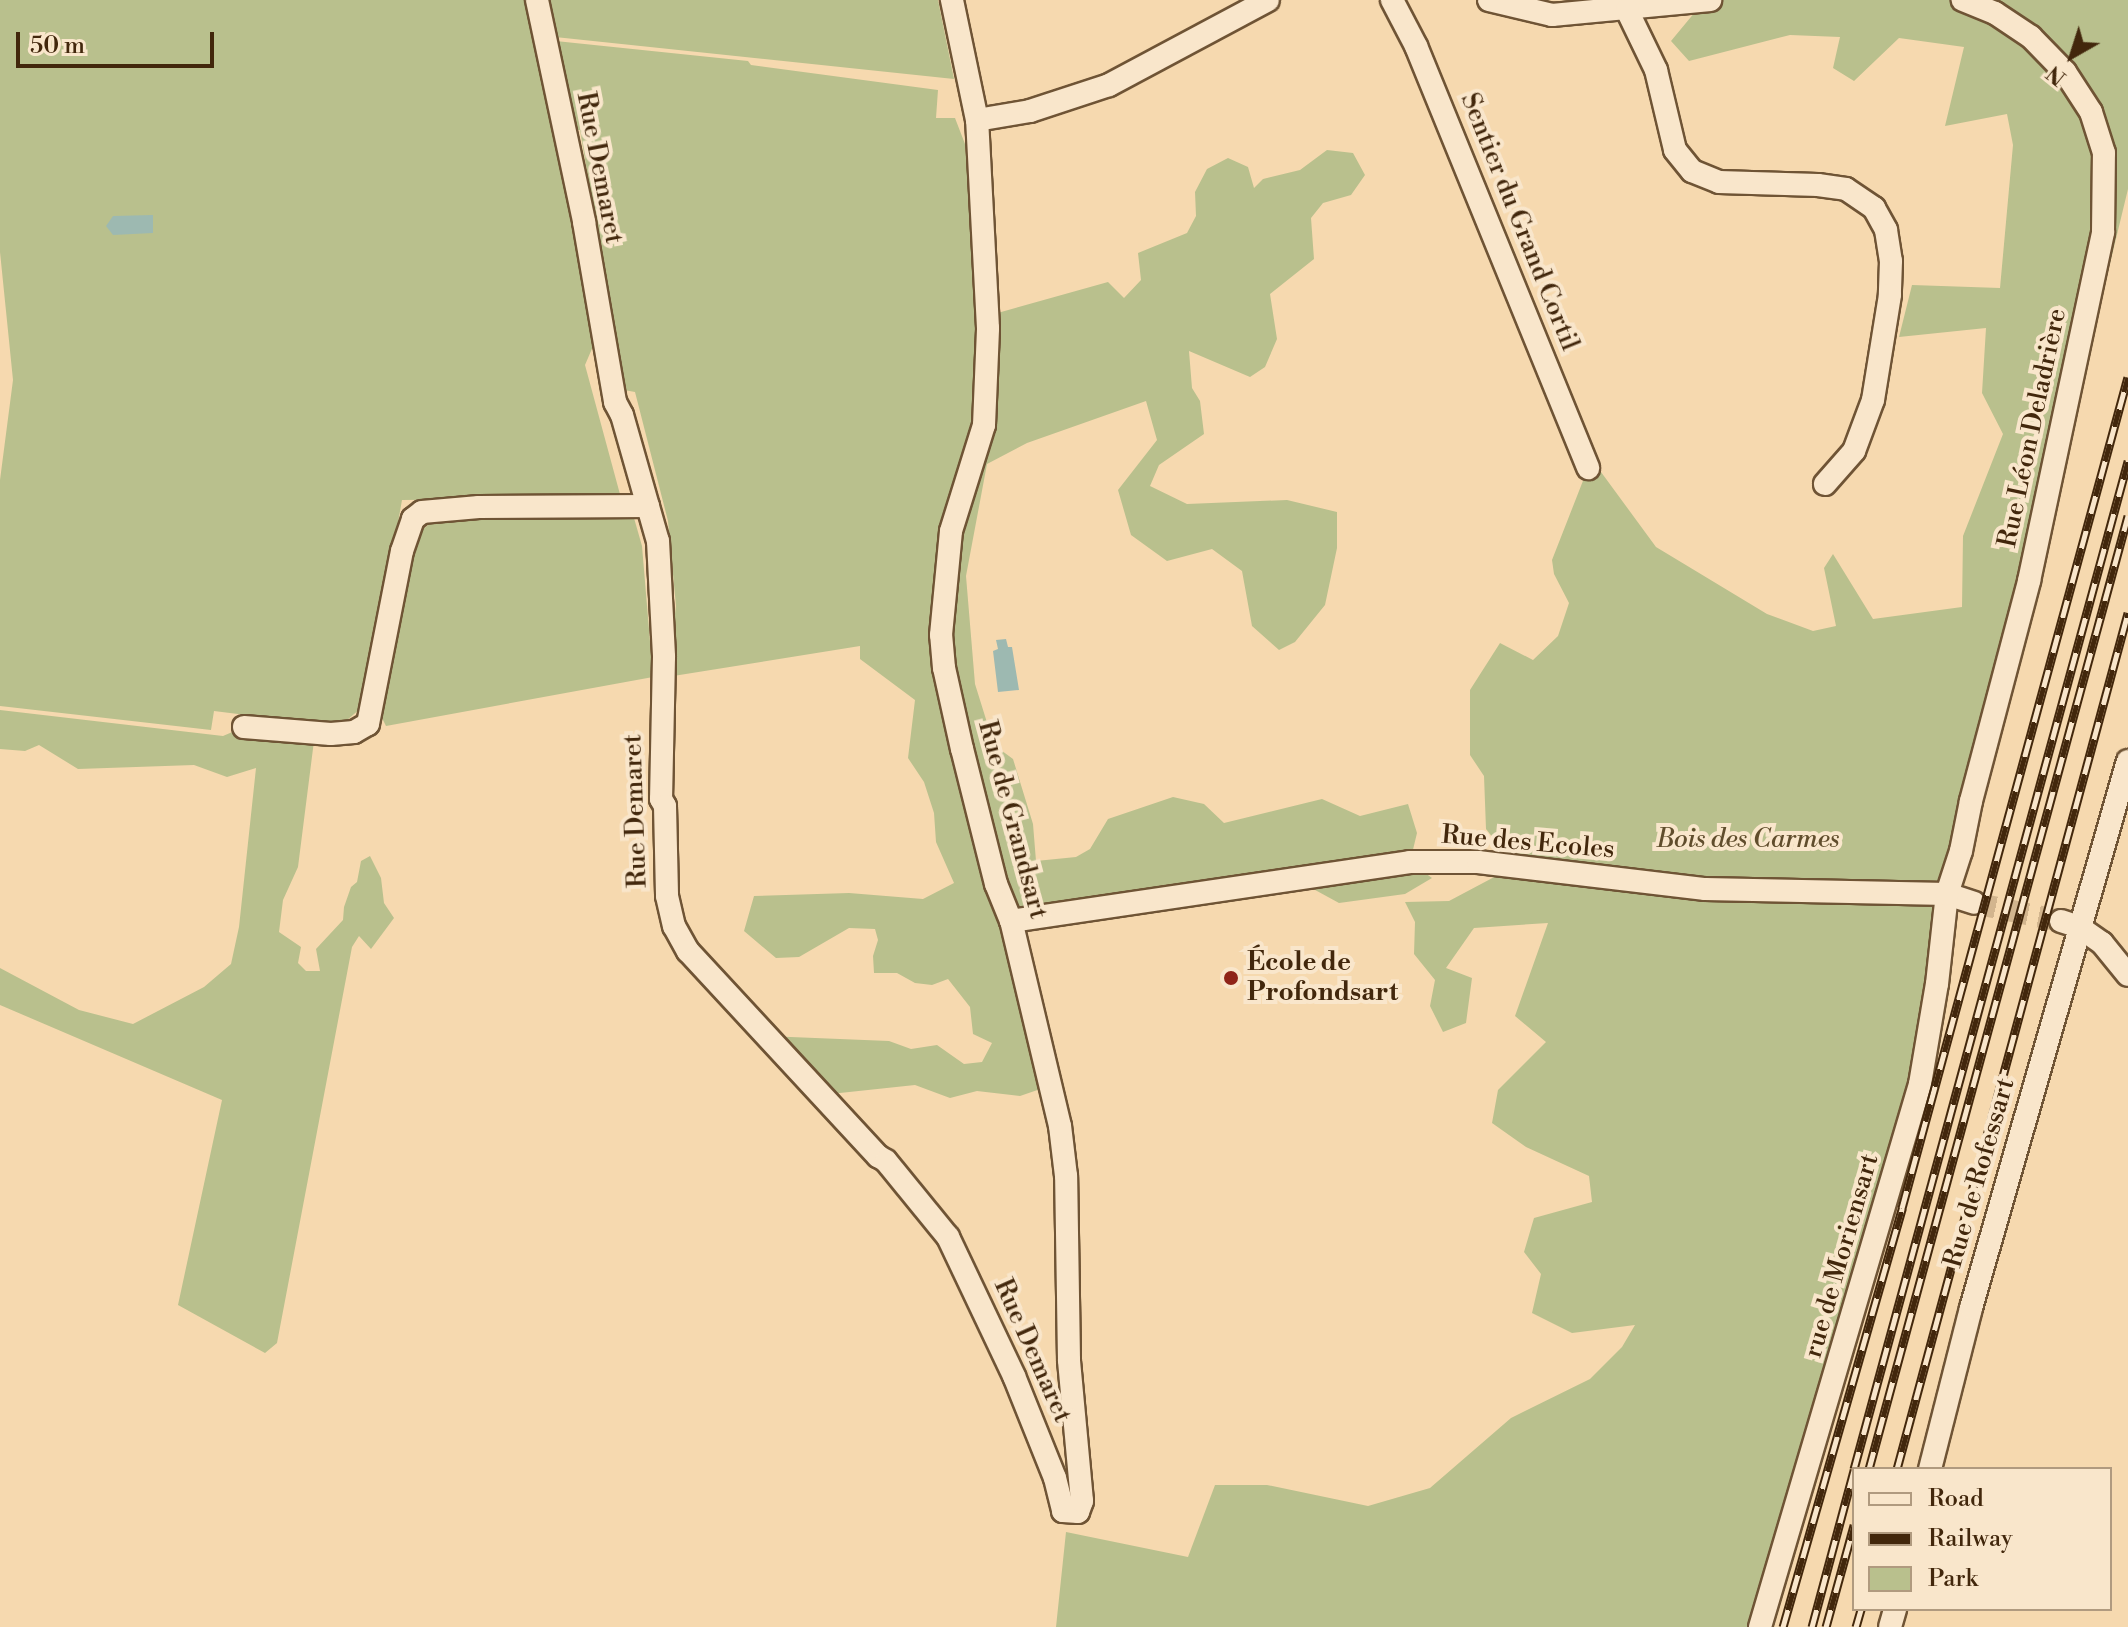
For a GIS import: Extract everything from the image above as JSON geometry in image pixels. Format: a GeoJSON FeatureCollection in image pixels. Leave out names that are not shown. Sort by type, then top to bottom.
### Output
{"type":"FeatureCollection","features":[{"type":"Feature","properties":{"kind":"street","name":"Rue Demaret"},"geometry":{"type":"LineString","coordinates":[[537,0],[584,222],[615,402],[658,541],[664,657],[661,799],[665,806],[666,886],[678,934],[688,951],[914,1192],[948,1237],[1014,1376],[1055,1478],[1062,1504]]}},
{"type":"Feature","properties":{"kind":"street","name":"Rue de Grandsart"},"geometry":{"type":"LineString","coordinates":[[952,0],[977,120],[988,328],[986,411],[980,442],[951,531],[941,635],[944,668],[962,749],[996,884],[1011,921],[1060,1126],[1066,1176],[1069,1360],[1082,1501],[1078,1512],[1064,1512],[1062,1504]]}},
{"type":"Feature","properties":{"kind":"street"},"geometry":{"type":"LineString","coordinates":[[977,120],[1030,111],[1109,85],[1268,0]]}},
{"type":"Feature","properties":{"kind":"street","name":"Sentier du Grand Cortil"},"geometry":{"type":"LineString","coordinates":[[1392,0],[1416,46],[1588,468]]}},
{"type":"Feature","properties":{"kind":"street"},"geometry":{"type":"LineString","coordinates":[[1489,0],[1552,15],[1628,5],[1710,0]]}},
{"type":"Feature","properties":{"kind":"street","name":"Rue Léon Deladrière"},"geometry":{"type":"LineString","coordinates":[[1947,894],[1961,851],[2042,524],[2103,232],[2106,192],[2104,153],[2091,112],[2065,72],[2031,37],[1995,13],[1962,0]]}},
{"type":"Feature","properties":{"kind":"street"},"geometry":{"type":"LineString","coordinates":[[1628,5],[1656,70],[1675,150],[1692,171],[1719,182],[1818,185],[1846,189],[1874,208],[1886,230],[1891,261],[1890,295],[1873,400],[1854,451],[1825,484]]}},
{"type":"Feature","properties":{"kind":"street"},"geometry":{"type":"LineString","coordinates":[[244,727],[331,734],[354,732],[368,724],[402,551],[413,519],[422,512],[479,507],[648,506]]}},
{"type":"Feature","properties":{"kind":"street","name":"Rue de Rofessart"},"geometry":{"type":"LineString","coordinates":[[1931,1467],[2070,924],[2090,893],[2128,761]]}},
{"type":"Feature","properties":{"kind":"street","name":"Rue des Ecoles"},"geometry":{"type":"LineString","coordinates":[[1011,921],[1410,862],[1478,862],[1705,889],[1947,894]]}},
{"type":"Feature","properties":{"kind":"street"},"geometry":{"type":"LineString","coordinates":[[1947,894],[1974,903]]}},
{"type":"Feature","properties":{"kind":"street","name":"rue de Moriensart"},"geometry":{"type":"LineString","coordinates":[[1760,1627],[1920,1084],[1937,984],[1947,894]]}},
{"type":"Feature","properties":{"kind":"street"},"geometry":{"type":"LineString","coordinates":[[2070,924],[2102,943],[2128,975]]}},
{"type":"Feature","properties":{"kind":"green space"},"geometry":{"type":"Polygon","coordinates":[[[0,0],[537,0],[546,40],[748,61],[751,65],[938,90],[936,118],[955,118],[965,144],[969,191],[982,190],[977,335],[994,314],[1108,282],[1124,298],[1141,280],[1138,253],[1187,233],[1196,216],[1195,192],[1207,169],[1228,158],[1248,167],[1254,188],[1263,179],[1300,170],[1327,150],[1353,153],[1365,175],[1351,195],[1323,203],[1311,218],[1314,259],[1270,294],[1277,339],[1265,367],[1250,377],[1189,351],[1192,388],[1200,401],[1204,434],[1159,465],[1150,486],[1187,504],[1287,500],[1337,512],[1337,548],[1325,605],[1295,642],[1279,650],[1252,626],[1242,571],[1212,549],[1167,561],[1131,535],[1118,490],[1157,440],[1146,401],[1027,443],[987,464],[966,576],[975,684],[994,745],[1013,759],[1033,824],[1036,861],[1076,857],[1090,849],[1108,819],[1173,797],[1204,804],[1224,823],[1322,799],[1360,816],[1408,804],[1417,833],[1410,862],[1432,878],[1405,894],[1339,903],[1306,885],[1012,921],[1052,1085],[1020,1096],[977,1091],[950,1098],[915,1085],[821,1095],[766,1036],[889,1041],[911,1049],[937,1045],[964,1064],[982,1062],[992,1043],[973,1034],[970,1007],[948,979],[932,985],[915,983],[897,973],[874,973],[873,956],[878,940],[875,929],[849,928],[799,957],[776,958],[744,931],[754,896],[849,893],[923,899],[954,883],[936,842],[934,813],[924,782],[908,758],[915,700],[860,659],[860,646],[667,677],[676,606],[668,521],[635,392],[624,390],[580,130],[564,130],[594,344],[585,365],[621,498],[402,500],[369,686],[361,708],[346,721],[319,724],[214,711],[211,730],[0,706],[0,480],[13,380],[0,252],[0,0]]]}},
{"type":"Feature","properties":{"kind":"green space"},"geometry":{"type":"Polygon","coordinates":[[[548,0],[938,0],[954,79],[555,37],[548,0]]]}},
{"type":"Feature","properties":{"kind":"green space","name":"Bois des Carmes"},"geometry":{"type":"Polygon","coordinates":[[[1705,0],[2128,0],[2128,189],[1905,1113],[1753,1627],[1056,1627],[1066,1532],[1188,1557],[1215,1485],[1267,1485],[1368,1506],[1430,1488],[1511,1418],[1590,1379],[1622,1347],[1635,1325],[1572,1333],[1532,1313],[1541,1274],[1524,1252],[1534,1218],[1592,1202],[1589,1176],[1526,1147],[1492,1123],[1498,1090],[1546,1042],[1515,1016],[1548,923],[1474,928],[1446,968],[1472,978],[1466,1023],[1443,1032],[1430,1006],[1435,980],[1414,954],[1415,922],[1405,902],[1449,901],[1515,866],[1486,829],[1484,776],[1470,755],[1470,690],[1500,643],[1533,660],[1558,636],[1569,603],[1554,574],[1552,560],[1588,468],[1601,472],[1656,547],[1767,614],[1813,631],[1836,626],[1824,568],[1833,554],[1873,619],[1962,607],[1963,536],[2003,434],[1982,393],[1986,328],[1899,337],[1912,285],[2000,288],[2013,145],[2007,114],[1945,126],[1964,47],[1899,38],[1854,81],[1833,68],[1840,37],[1790,35],[1689,61],[1671,41],[1705,0]]]}},
{"type":"Feature","properties":{"kind":"green space"},"geometry":{"type":"Polygon","coordinates":[[[512,515],[634,518],[642,546],[653,677],[386,726],[381,716],[382,699],[416,535],[433,521],[512,515]]]}},
{"type":"Feature","properties":{"kind":"green space"},"geometry":{"type":"Polygon","coordinates":[[[0,710],[223,736],[244,727],[315,733],[298,867],[283,900],[279,932],[301,947],[298,963],[306,971],[320,971],[316,949],[343,920],[344,907],[351,887],[357,882],[361,861],[370,856],[381,878],[384,903],[394,918],[371,949],[359,936],[352,947],[277,1343],[265,1353],[178,1305],[222,1100],[0,1005],[0,968],[79,1010],[133,1024],[204,987],[231,964],[239,927],[256,768],[227,777],[194,765],[78,769],[39,745],[25,751],[0,749],[0,710]]]}},
{"type":"Feature","properties":{"kind":"water"},"geometry":{"type":"Polygon","coordinates":[[[153,215],[153,233],[113,235],[106,226],[113,216],[153,215]]]}},
{"type":"Feature","properties":{"kind":"water"},"geometry":{"type":"Polygon","coordinates":[[[1006,639],[1008,647],[1012,647],[1019,690],[998,692],[993,651],[998,649],[996,640],[1006,639]]]}},
{"type":"Feature","properties":{"kind":"tunnel"},"geometry":{"type":"LineString","coordinates":[[1974,903],[2061,921]]}},
{"type":"Feature","properties":{"kind":"railway"},"geometry":{"type":"LineString","coordinates":[[1783,1627],[1902,1208],[2128,377]]}},
{"type":"Feature","properties":{"kind":"railway"},"geometry":{"type":"LineString","coordinates":[[1855,1467],[2128,461]]}},
{"type":"Feature","properties":{"kind":"railway"},"geometry":{"type":"LineString","coordinates":[[1870,1467],[2128,516]]}},
{"type":"Feature","properties":{"kind":"railway"},"geometry":{"type":"LineString","coordinates":[[1898,1467],[2128,613]]}},
{"type":"Feature","properties":{"kind":"railway"},"geometry":{"type":"LineString","coordinates":[[1812,1627],[1852,1477]]}},
{"type":"Feature","properties":{"kind":"railway"},"geometry":{"type":"LineString","coordinates":[[1826,1627],[1852,1532]]}},
{"type":"Feature","properties":{"kind":"railway"},"geometry":{"type":"LineString","coordinates":[[1856,1627],[1860,1611]]}},
{"type":"Feature","properties":{"kind":"place","name":"École de Profondsart"},"geometry":{"type":"Point","coordinates":[1231,978]}}]}
